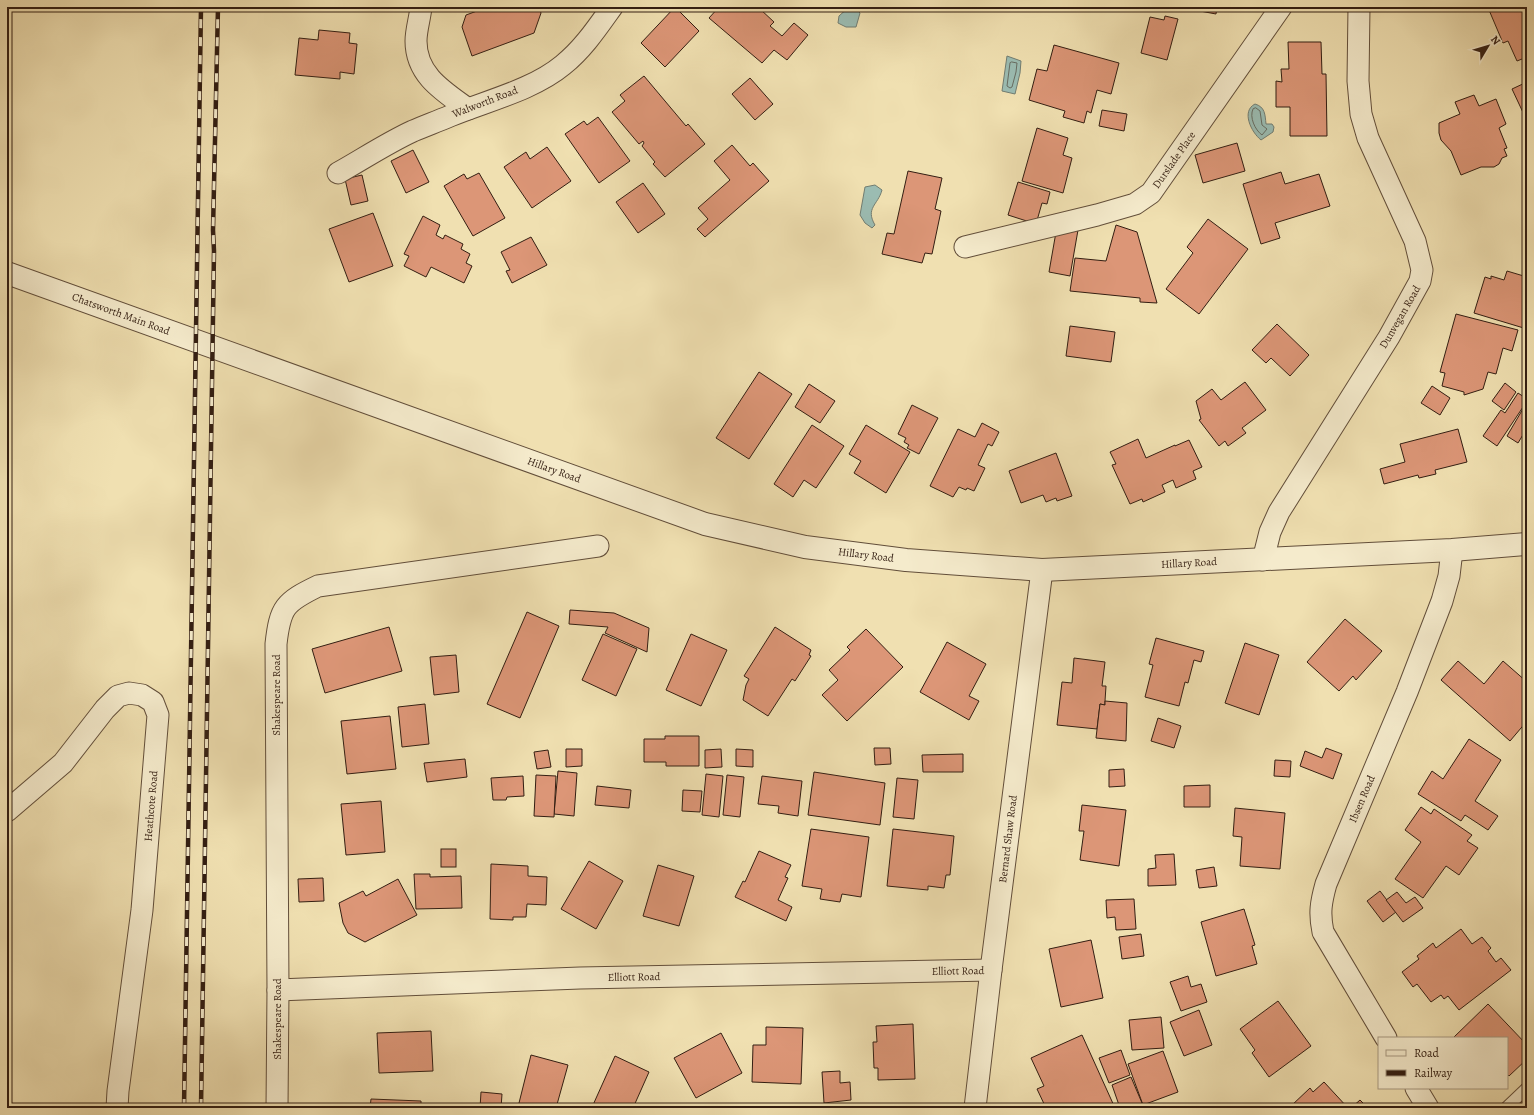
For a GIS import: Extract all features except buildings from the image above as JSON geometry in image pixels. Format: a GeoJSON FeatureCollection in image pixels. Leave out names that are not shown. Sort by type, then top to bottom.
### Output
{"type":"FeatureCollection","features":[{"type":"Feature","properties":{"kind":"street"},"geometry":{"type":"LineString","coordinates":[[421,7],[416,41],[419,60],[426,74],[435,85],[468,109]]}},
{"type":"Feature","properties":{"kind":"street","name":"Walworth Road"},"geometry":{"type":"LineString","coordinates":[[338,173],[412,132],[468,109],[493,101],[545,78],[576,54],[592,36],[612,7]]}},
{"type":"Feature","properties":{"kind":"street","name":"Durslade Place"},"geometry":{"type":"LineString","coordinates":[[965,247],[1135,204],[1151,193],[1281,7]]}},
{"type":"Feature","properties":{"kind":"street","name":"Dunvegan Road"},"geometry":{"type":"LineString","coordinates":[[1263,560],[1270,532],[1279,512],[1389,337],[1416,290],[1421,276],[1422,270],[1415,241],[1368,138],[1361,114],[1358,81],[1359,7]]}},
{"type":"Feature","properties":{"kind":"street","name":"Chatsworth Main Road"},"geometry":{"type":"LineString","coordinates":[[7,273],[235,356]]}},
{"type":"Feature","properties":{"kind":"street","name":"Hillary Road"},"geometry":{"type":"LineString","coordinates":[[235,356],[705,524],[805,547],[906,560],[1042,570],[1452,550],[1527,544]]}},
{"type":"Feature","properties":{"kind":"street","name":"Shakespeare Road"},"geometry":{"type":"LineString","coordinates":[[277,1108],[278,990],[276,644],[278,621],[286,606],[300,595],[318,586],[598,546]]}},
{"type":"Feature","properties":{"kind":"street","name":"Ibsen Road"},"geometry":{"type":"LineString","coordinates":[[1385,1037],[1323,932],[1320,918],[1320,906],[1326,884],[1407,692],[1442,601],[1449,576],[1452,550]]}},
{"type":"Feature","properties":{"kind":"street","name":"Bernard Shaw Road"},"geometry":{"type":"LineString","coordinates":[[975,1108],[1042,570]]}},
{"type":"Feature","properties":{"kind":"street","name":"Heathcote Road"},"geometry":{"type":"LineString","coordinates":[[7,811],[63,763],[105,709],[118,696],[129,693],[142,695],[153,702],[158,714],[142,910],[117,1108]]}},
{"type":"Feature","properties":{"kind":"street","name":"Elliott Road"},"geometry":{"type":"LineString","coordinates":[[278,990],[580,978],[991,970]]}},
{"type":"Feature","properties":{"kind":"street"},"geometry":{"type":"LineString","coordinates":[[1417,1089],[1428,1108]]}},
{"type":"Feature","properties":{"kind":"lane"},"geometry":{"type":"LineString","coordinates":[[1506,1108],[1527,1088]]}},
{"type":"Feature","properties":{"kind":"water"},"geometry":{"type":"Polygon","coordinates":[[[849,7],[858,7],[857,10],[860,13],[856,27],[846,27],[838,23],[839,16],[849,7]]]}},
{"type":"Feature","properties":{"kind":"water"},"geometry":{"type":"Polygon","coordinates":[[[1007,56],[1021,61],[1015,94],[1002,91],[1007,56]]]}},
{"type":"Feature","properties":{"kind":"water"},"geometry":{"type":"Polygon","coordinates":[[[1255,104],[1263,109],[1266,124],[1272,124],[1274,127],[1273,132],[1261,140],[1251,127],[1248,116],[1251,107],[1255,104]]]}},
{"type":"Feature","properties":{"kind":"water"},"geometry":{"type":"Polygon","coordinates":[[[875,185],[882,190],[872,210],[872,219],[875,225],[872,228],[865,223],[860,215],[865,187],[875,185]]]}},
{"type":"Feature","properties":{"kind":"railway"},"geometry":{"type":"LineString","coordinates":[[184,1108],[201,7]]}},
{"type":"Feature","properties":{"kind":"railway"},"geometry":{"type":"LineString","coordinates":[[201,1108],[214,251],[213,230],[218,7]]}}]}
